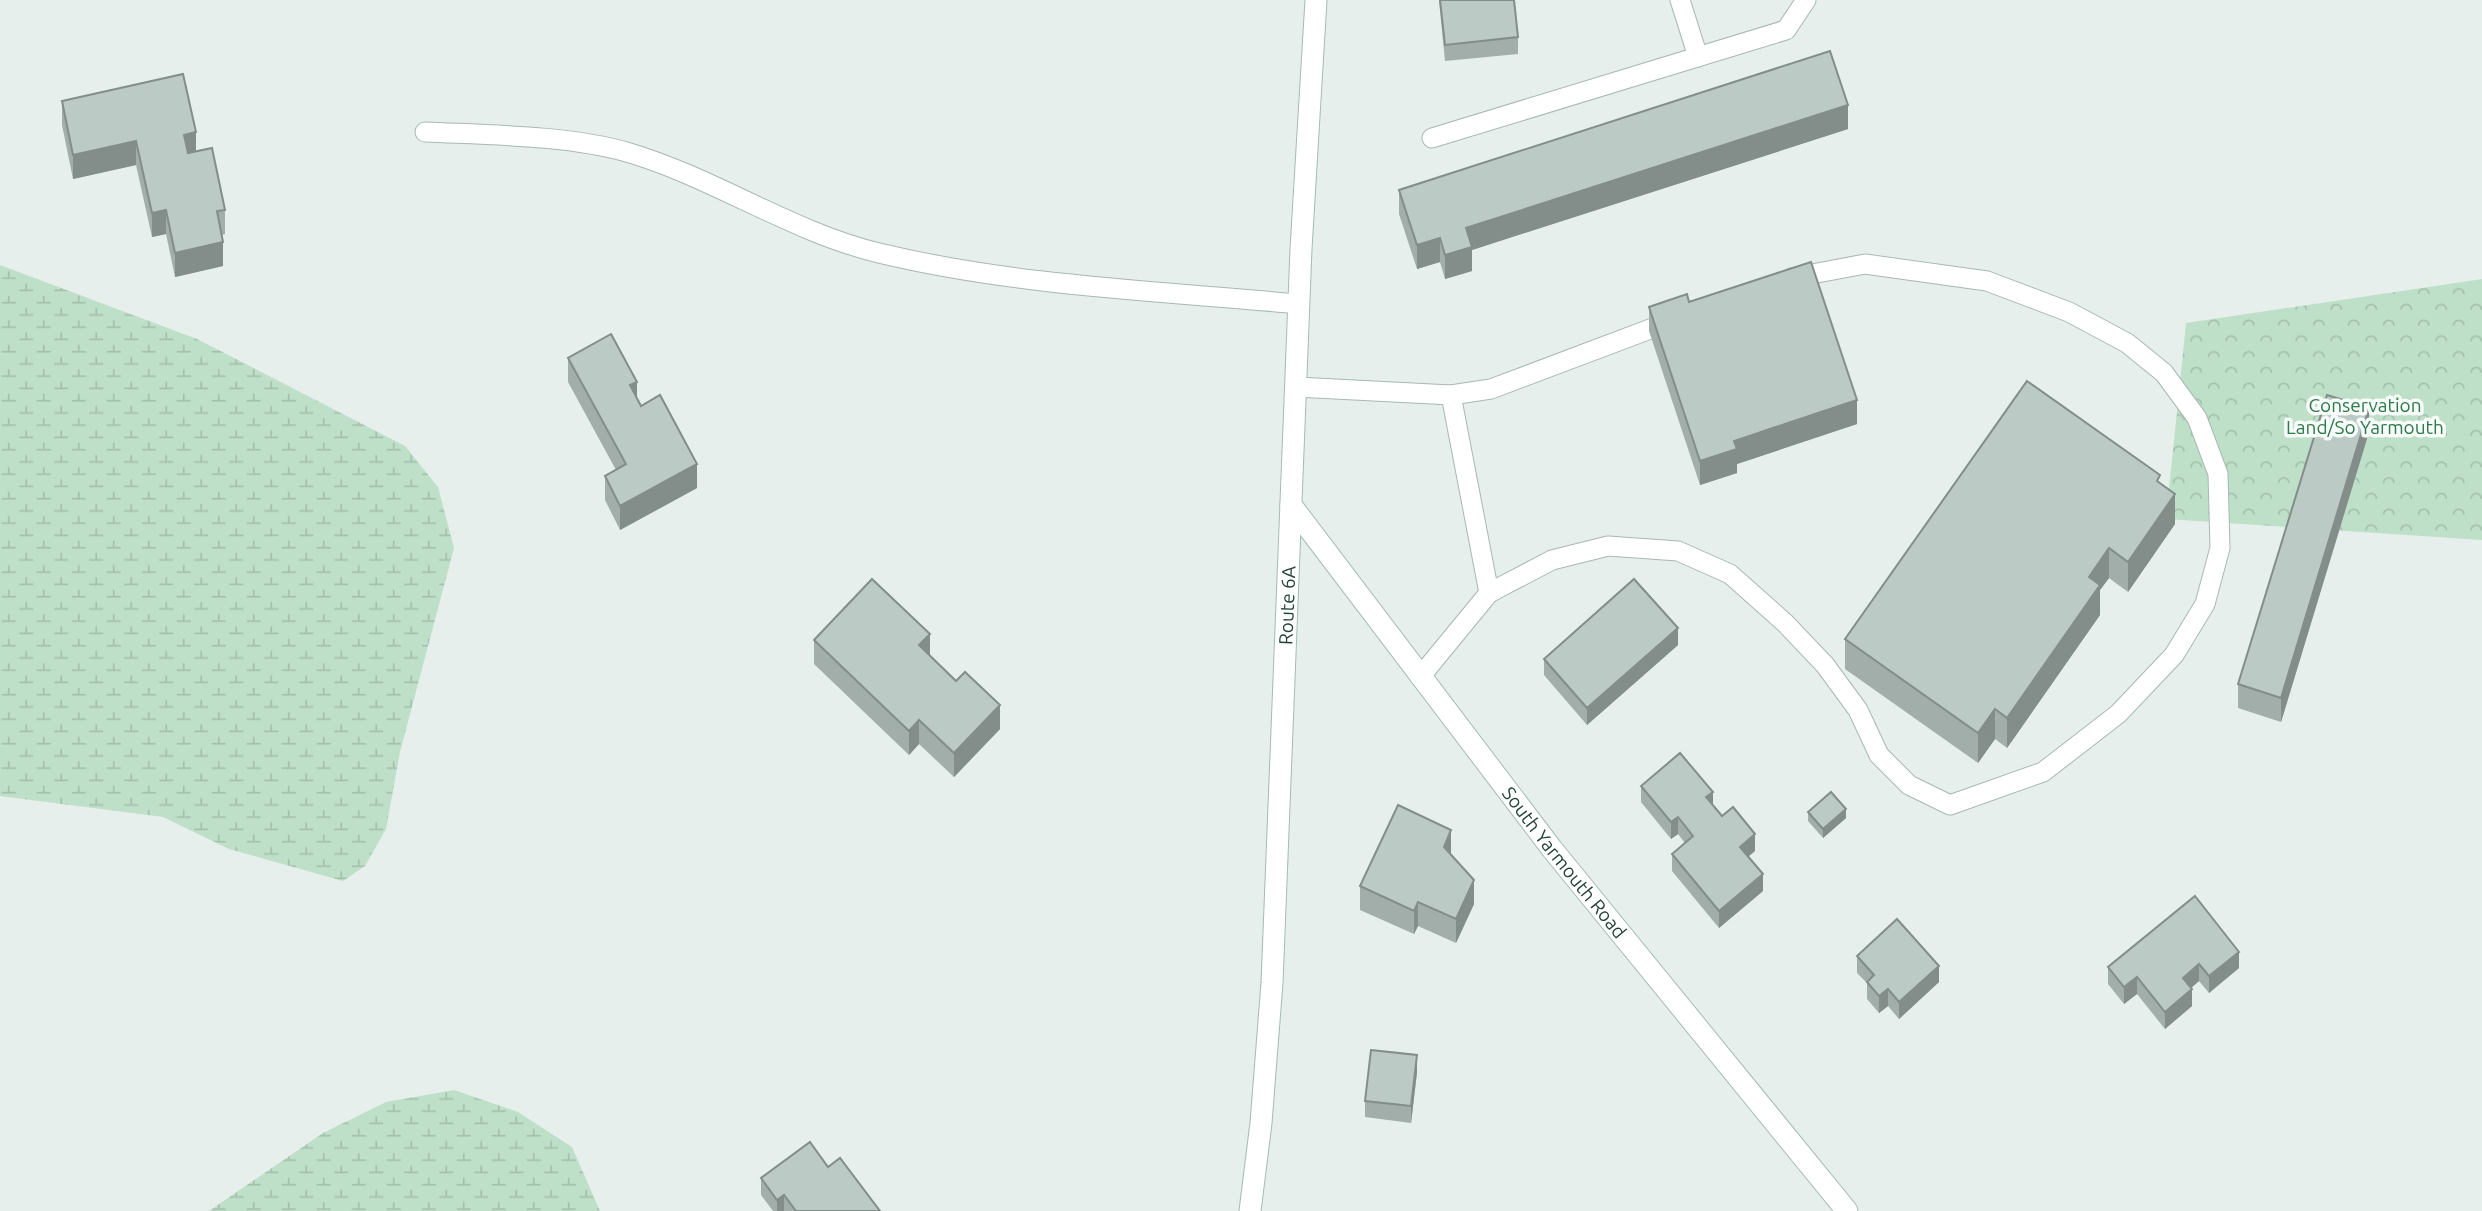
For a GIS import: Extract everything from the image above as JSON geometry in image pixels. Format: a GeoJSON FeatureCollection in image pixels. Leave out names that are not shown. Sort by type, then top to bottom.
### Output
{"type":"FeatureCollection","features":[{"type":"Feature","properties":{"kind":"main road","name":"Route 6A"},"geometry":{"type":"LineString","coordinates":[[1250,1211],[1261,1122],[1272,983],[1299,304],[1316,0]]}},
{"type":"Feature","properties":{"kind":"main road","name":"South Yarmouth Road"},"geometry":{"type":"LineString","coordinates":[[1291,505],[1552,849],[1847,1211]]}},
{"type":"Feature","properties":{"kind":"lane"},"geometry":{"type":"LineString","coordinates":[[1680,0],[1698,57]]}},
{"type":"Feature","properties":{"kind":"lane"},"geometry":{"type":"LineString","coordinates":[[1432,138],[1786,30],[1806,0]]}},
{"type":"Feature","properties":{"kind":"lane"},"geometry":{"type":"LineString","coordinates":[[425,132],[530,137],[628,152],[710,182],[818,235],[878,253],[962,270],[1082,285],[1299,304]]}},
{"type":"Feature","properties":{"kind":"lane"},"geometry":{"type":"LineString","coordinates":[[1420,677],[1489,593],[1552,560],[1608,546],[1678,551],[1730,574],[1825,665],[1858,710],[1879,755],[1909,785],[1950,804],[2043,772],[2118,714],[2174,655],[2205,604],[2220,548],[2218,474],[2197,418],[2164,373],[2127,343],[2068,312],[1987,281],[1865,264],[1802,274],[1777,283]]}},
{"type":"Feature","properties":{"kind":"lane"},"geometry":{"type":"LineString","coordinates":[[1296,387],[1451,396],[1491,389],[1689,314]]}},
{"type":"Feature","properties":{"kind":"lane"},"geometry":{"type":"LineString","coordinates":[[1451,396],[1489,593]]}},
{"type":"Feature","properties":{"kind":"green space"},"geometry":{"type":"Polygon","coordinates":[[[0,265],[197,339],[405,446],[438,487],[454,548],[400,752],[386,829],[365,866],[343,881],[229,849],[163,817],[0,796],[0,265]]]}},
{"type":"Feature","properties":{"kind":"green space","name":"Conservation Land/So Yarmouth"},"geometry":{"type":"Polygon","coordinates":[[[2482,279],[2482,540],[2166,519],[2186,323],[2482,279]]]}},
{"type":"Feature","properties":{"kind":"green space"},"geometry":{"type":"Polygon","coordinates":[[[454,1090],[518,1112],[572,1147],[600,1211],[209,1211],[323,1133],[386,1102],[454,1090]]]}},
{"type":"Feature","properties":{"kind":"building"},"geometry":{"type":"Polygon","coordinates":[[[1440,0],[1514,0],[1518,37],[1445,45],[1440,0]]]}},
{"type":"Feature","properties":{"kind":"building"},"geometry":{"type":"Polygon","coordinates":[[[1830,51],[1848,105],[1466,228],[1472,247],[1445,255],[1440,238],[1417,245],[1399,190],[1830,51]]]}},
{"type":"Feature","properties":{"kind":"building"},"geometry":{"type":"Polygon","coordinates":[[[183,74],[196,132],[184,135],[188,153],[212,148],[225,210],[217,211],[223,242],[175,253],[166,210],[152,213],[136,141],[73,155],[62,101],[183,74]]]}},
{"type":"Feature","properties":{"kind":"building"},"geometry":{"type":"Polygon","coordinates":[[[1811,262],[1857,400],[1734,441],[1737,449],[1700,461],[1649,307],[1687,294],[1689,302],[1811,262]]]}},
{"type":"Feature","properties":{"kind":"building"},"geometry":{"type":"Polygon","coordinates":[[[611,334],[637,382],[630,385],[641,406],[660,395],[697,464],[620,506],[605,476],[626,464],[568,358],[611,334]]]}},
{"type":"Feature","properties":{"kind":"building"},"geometry":{"type":"Polygon","coordinates":[[[2027,381],[2160,475],[2157,481],[2175,494],[2128,562],[2109,548],[2089,577],[2100,585],[2007,718],[1995,709],[1978,733],[1845,639],[2027,381]]]}},
{"type":"Feature","properties":{"kind":"building"},"geometry":{"type":"Polygon","coordinates":[[[2327,395],[2369,408],[2281,698],[2238,684],[2327,395]]]}},
{"type":"Feature","properties":{"kind":"building"},"geometry":{"type":"Polygon","coordinates":[[[872,579],[930,634],[919,645],[956,681],[965,672],[1000,705],[954,753],[919,720],[909,731],[814,640],[872,579]]]}},
{"type":"Feature","properties":{"kind":"building"},"geometry":{"type":"Polygon","coordinates":[[[1634,579],[1678,628],[1587,708],[1544,659],[1634,579]]]}},
{"type":"Feature","properties":{"kind":"building"},"geometry":{"type":"Polygon","coordinates":[[[1680,753],[1713,792],[1706,797],[1722,816],[1733,807],[1755,834],[1740,847],[1763,874],[1719,911],[1672,854],[1693,836],[1678,817],[1671,822],[1641,786],[1680,753]]]}},
{"type":"Feature","properties":{"kind":"building"},"geometry":{"type":"Polygon","coordinates":[[[1831,792],[1846,809],[1823,829],[1808,812],[1831,792]]]}},
{"type":"Feature","properties":{"kind":"building"},"geometry":{"type":"Polygon","coordinates":[[[1398,805],[1451,830],[1444,847],[1474,880],[1456,919],[1418,902],[1414,911],[1360,886],[1398,805]]]}},
{"type":"Feature","properties":{"kind":"building"},"geometry":{"type":"Polygon","coordinates":[[[2195,896],[2239,952],[2209,976],[2199,964],[2183,978],[2192,989],[2165,1012],[2137,977],[2124,987],[2108,967],[2195,896]]]}},
{"type":"Feature","properties":{"kind":"building"},"geometry":{"type":"Polygon","coordinates":[[[1897,919],[1939,966],[1899,1002],[1888,989],[1879,996],[1867,982],[1874,975],[1857,956],[1897,919]]]}},
{"type":"Feature","properties":{"kind":"building"},"geometry":{"type":"Polygon","coordinates":[[[1371,1050],[1417,1055],[1411,1106],[1365,1101],[1371,1050]]]}},
{"type":"Feature","properties":{"kind":"building"},"geometry":{"type":"Polygon","coordinates":[[[810,1142],[828,1167],[840,1158],[880,1211],[796,1211],[784,1195],[777,1200],[761,1178],[810,1142]]]}}]}
